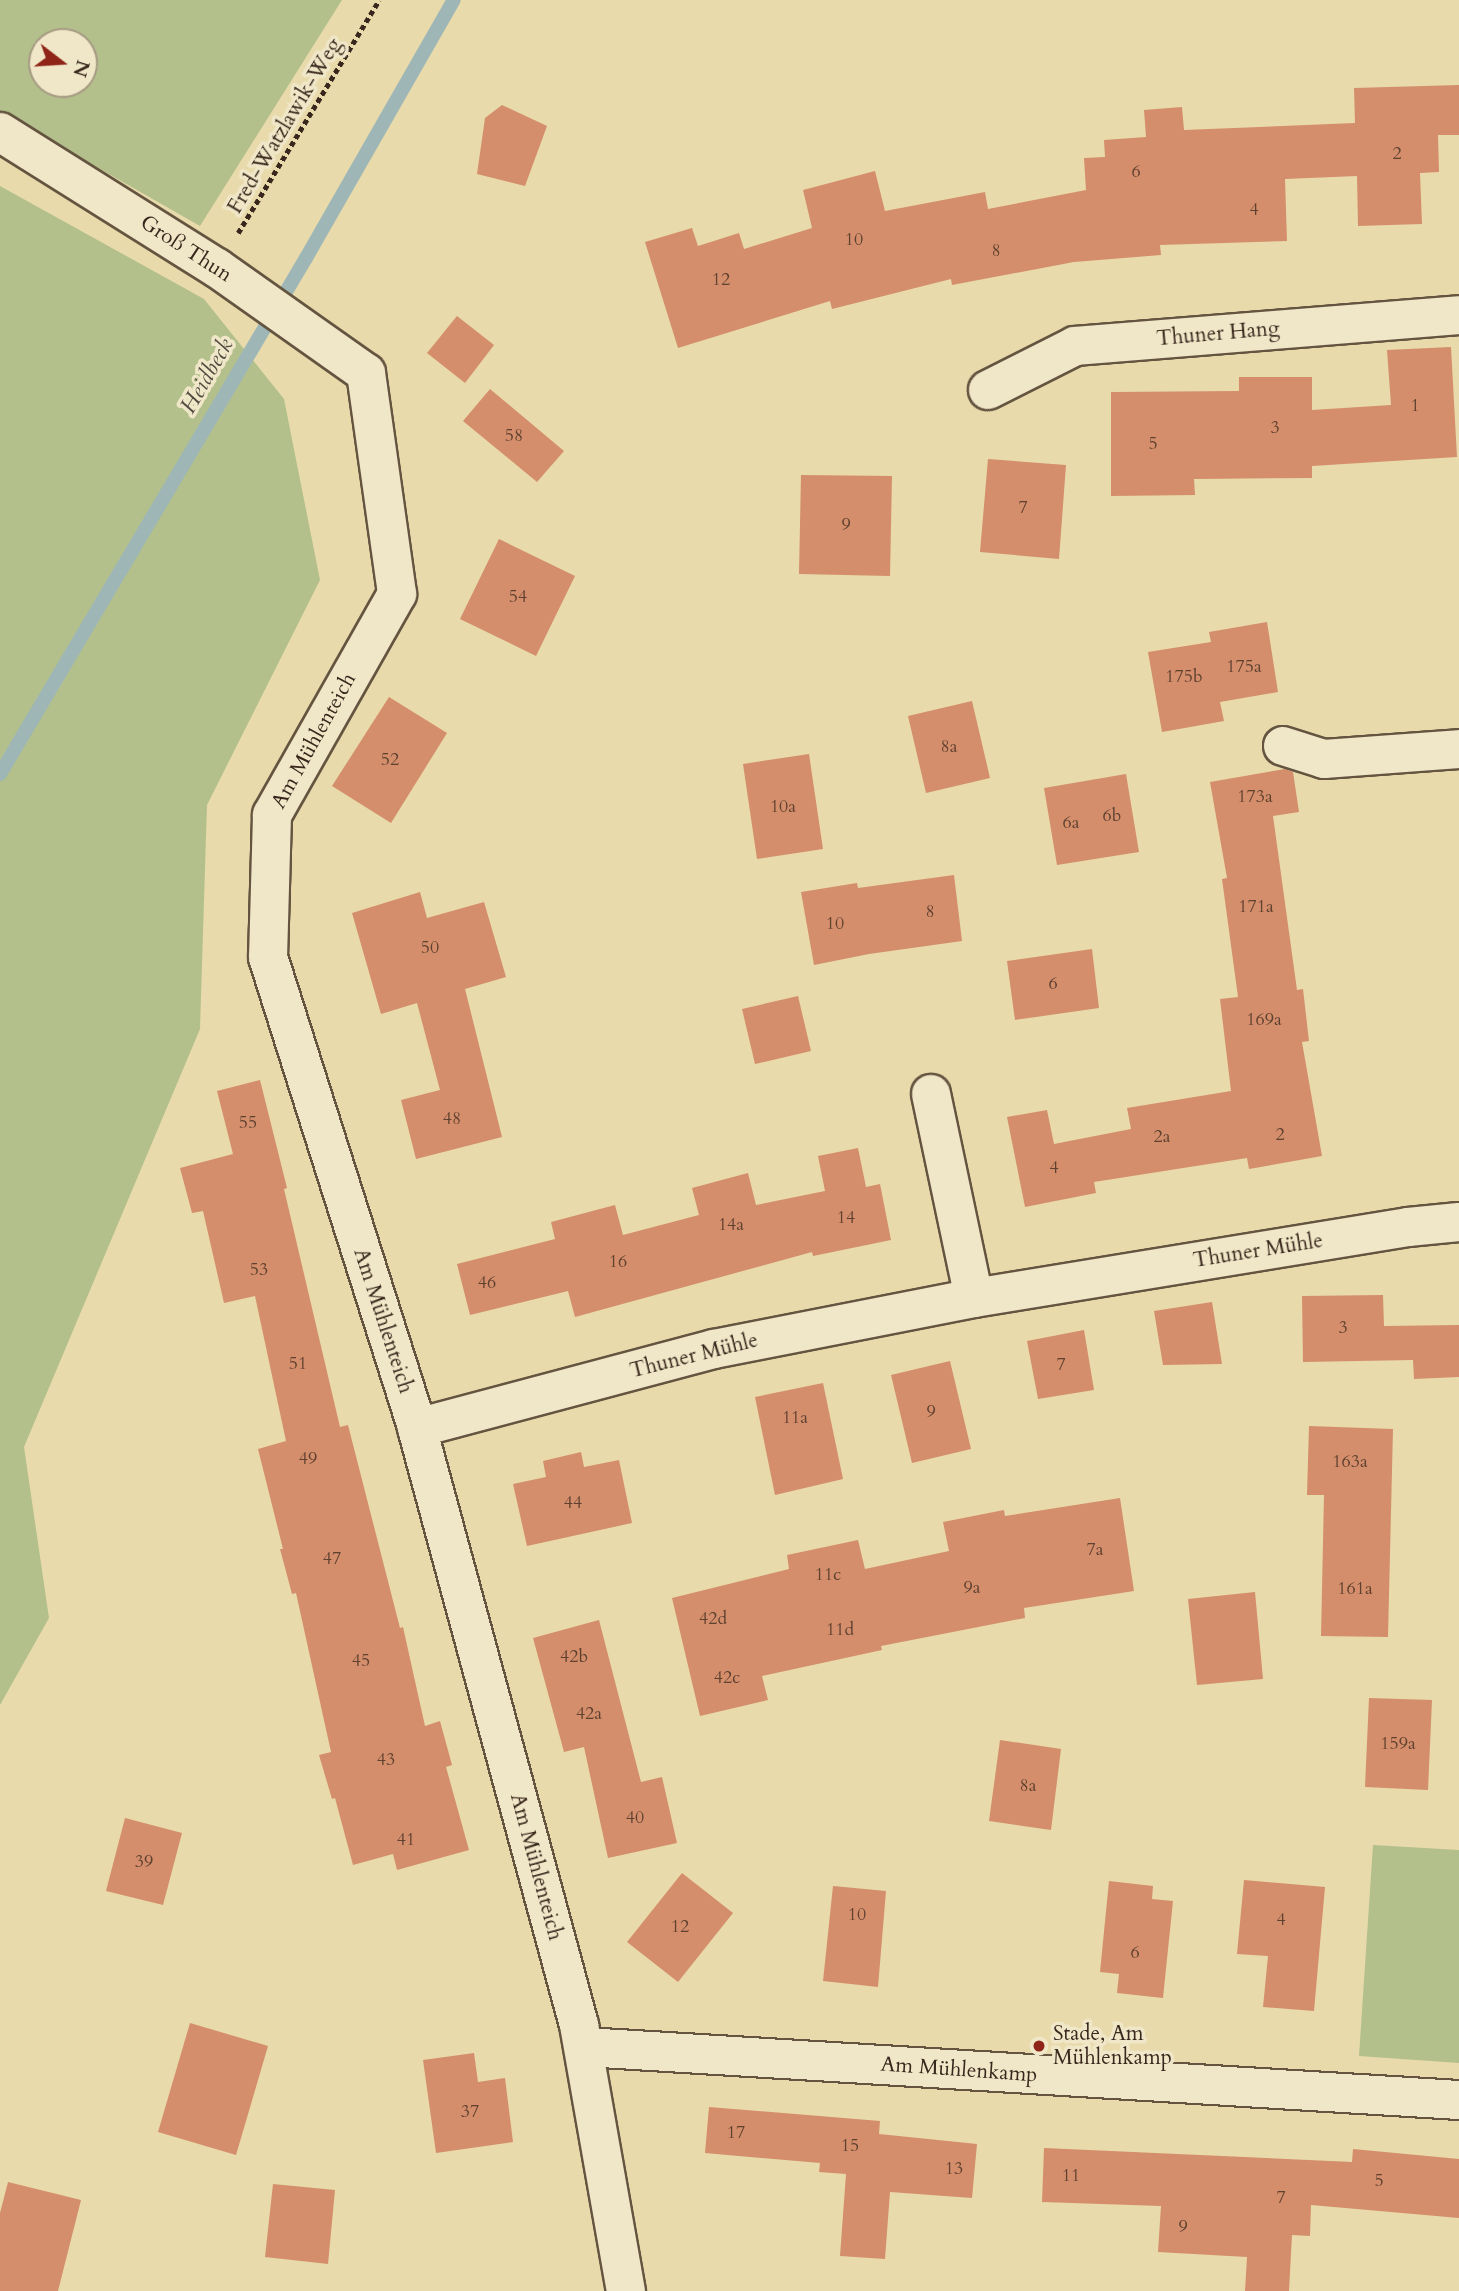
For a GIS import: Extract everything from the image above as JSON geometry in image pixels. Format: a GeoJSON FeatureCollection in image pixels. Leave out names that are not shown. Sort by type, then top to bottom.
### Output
{"type":"FeatureCollection","features":[{"type":"Feature","properties":{"kind":"street","name":"Groß Thun"},"geometry":{"type":"LineString","coordinates":[[0,132],[217,268],[366,373]]}},
{"type":"Feature","properties":{"kind":"street","name":"Thuner Hang"},"geometry":{"type":"LineString","coordinates":[[988,390],[1075,346],[1459,315]]}},
{"type":"Feature","properties":{"kind":"street","name":"Am Mühlenteich"},"geometry":{"type":"LineString","coordinates":[[366,373],[397,594],[272,815],[268,957],[417,1428],[584,2047],[626,2291]]}},
{"type":"Feature","properties":{"kind":"street"},"geometry":{"type":"LineString","coordinates":[[1283,746],[1324,760],[1459,749]]}},
{"type":"Feature","properties":{"kind":"street"},"geometry":{"type":"LineString","coordinates":[[931,1094],[974,1298]]}},
{"type":"Feature","properties":{"kind":"street","name":"Thuner Mühle"},"geometry":{"type":"LineString","coordinates":[[417,1428],[714,1349],[974,1298],[1327,1239],[1459,1222]]}},
{"type":"Feature","properties":{"kind":"street","name":"Am Mühlenkamp"},"geometry":{"type":"LineString","coordinates":[[584,2047],[1459,2100]]}},
{"type":"Feature","properties":{"kind":"path","name":"Fred-Watzlawik-Weg"},"geometry":{"type":"LineString","coordinates":[[217,268],[379,0]]}},
{"type":"Feature","properties":{"kind":"green space"},"geometry":{"type":"Polygon","coordinates":[[[0,0],[342,0],[200,226],[0,112],[0,0]]]}},
{"type":"Feature","properties":{"kind":"green space"},"geometry":{"type":"Polygon","coordinates":[[[0,186],[204,299],[284,399],[320,580],[207,805],[200,1029],[24,1447],[49,1618],[0,1705],[0,186]]]}},
{"type":"Feature","properties":{"kind":"green space"},"geometry":{"type":"Polygon","coordinates":[[[1373,1845],[1459,1850],[1459,2063],[1359,2056],[1373,1845]]]}},
{"type":"Feature","properties":{"kind":"building"},"geometry":{"type":"Polygon","coordinates":[[[1459,85],[1459,135],[1438,135],[1439,172],[1420,173],[1422,224],[1358,226],[1357,176],[1285,179],[1287,241],[1160,245],[1161,255],[1074,262],[952,285],[951,279],[832,309],[830,301],[678,348],[645,242],[692,228],[698,246],[739,233],[744,249],[812,228],[803,190],[875,171],[885,211],[985,192],[988,209],[1086,190],[1084,158],[1105,157],[1104,140],[1146,137],[1144,110],[1182,107],[1184,130],[1355,123],[1354,88],[1459,85]]]}},
{"type":"Feature","properties":{"kind":"building"},"geometry":{"type":"Polygon","coordinates":[[[502,105],[547,126],[525,186],[477,174],[485,118],[502,105]]]}},
{"type":"Feature","properties":{"kind":"building"},"geometry":{"type":"Polygon","coordinates":[[[457,316],[494,345],[465,383],[427,353],[457,316]]]}},
{"type":"Feature","properties":{"kind":"building"},"geometry":{"type":"Polygon","coordinates":[[[1451,347],[1457,457],[1312,466],[1312,478],[1194,479],[1195,495],[1111,496],[1111,392],[1239,391],[1239,377],[1312,377],[1312,410],[1391,405],[1387,350],[1451,347]]]}},
{"type":"Feature","properties":{"kind":"building"},"geometry":{"type":"Polygon","coordinates":[[[490,389],[564,451],[537,482],[463,421],[490,389]]]}},
{"type":"Feature","properties":{"kind":"building"},"geometry":{"type":"Polygon","coordinates":[[[988,459],[1066,465],[1059,559],[980,552],[988,459]]]}},
{"type":"Feature","properties":{"kind":"building"},"geometry":{"type":"Polygon","coordinates":[[[801,475],[892,476],[890,576],[799,574],[801,475]]]}},
{"type":"Feature","properties":{"kind":"building"},"geometry":{"type":"Polygon","coordinates":[[[499,539],[575,576],[536,656],[460,619],[499,539]]]}},
{"type":"Feature","properties":{"kind":"building"},"geometry":{"type":"Polygon","coordinates":[[[1267,622],[1278,692],[1220,702],[1224,721],[1162,732],[1148,652],[1211,642],[1209,632],[1267,622]]]}},
{"type":"Feature","properties":{"kind":"building"},"geometry":{"type":"Polygon","coordinates":[[[389,697],[447,733],[391,823],[332,786],[389,697]]]}},
{"type":"Feature","properties":{"kind":"building"},"geometry":{"type":"Polygon","coordinates":[[[972,701],[990,778],[926,793],[908,716],[972,701]]]}},
{"type":"Feature","properties":{"kind":"building"},"geometry":{"type":"Polygon","coordinates":[[[809,754],[823,849],[757,859],[743,764],[809,754]]]}},
{"type":"Feature","properties":{"kind":"building"},"geometry":{"type":"Polygon","coordinates":[[[1285,769],[1293,772],[1299,812],[1273,816],[1297,990],[1303,989],[1309,1041],[1302,1042],[1322,1156],[1249,1169],[1247,1158],[1094,1182],[1096,1193],[1025,1207],[1007,1117],[1047,1110],[1054,1144],[1131,1129],[1127,1108],[1231,1091],[1220,999],[1238,997],[1222,879],[1227,878],[1210,782],[1285,769]]]}},
{"type":"Feature","properties":{"kind":"building"},"geometry":{"type":"Polygon","coordinates":[[[1126,774],[1139,852],[1057,865],[1044,788],[1126,774]]]}},
{"type":"Feature","properties":{"kind":"building"},"geometry":{"type":"Polygon","coordinates":[[[954,875],[962,941],[814,965],[801,892],[857,883],[858,888],[954,875]]]}},
{"type":"Feature","properties":{"kind":"building"},"geometry":{"type":"Polygon","coordinates":[[[420,892],[427,918],[484,902],[506,977],[465,989],[502,1137],[416,1159],[401,1100],[440,1090],[417,1003],[381,1014],[352,913],[420,892]]]}},
{"type":"Feature","properties":{"kind":"building"},"geometry":{"type":"Polygon","coordinates":[[[1092,949],[1099,1008],[1015,1020],[1007,961],[1092,949]]]}},
{"type":"Feature","properties":{"kind":"building"},"geometry":{"type":"Polygon","coordinates":[[[798,996],[811,1051],[755,1064],[742,1009],[798,996]]]}},
{"type":"Feature","properties":{"kind":"building"},"geometry":{"type":"Polygon","coordinates":[[[260,1080],[340,1427],[348,1425],[400,1628],[403,1627],[425,1726],[440,1721],[452,1765],[446,1767],[469,1850],[397,1870],[393,1854],[353,1865],[335,1798],[332,1799],[319,1755],[331,1752],[296,1593],[292,1594],[280,1549],[283,1549],[258,1449],[286,1441],[255,1296],[224,1303],[203,1211],[192,1213],[180,1168],[233,1154],[217,1091],[260,1080]]]}},
{"type":"Feature","properties":{"kind":"building"},"geometry":{"type":"Polygon","coordinates":[[[858,1148],[866,1187],[880,1184],[891,1240],[813,1256],[812,1252],[575,1317],[568,1291],[470,1315],[457,1264],[555,1239],[551,1222],[615,1205],[623,1235],[699,1215],[692,1188],[748,1173],[756,1205],[825,1191],[818,1156],[858,1148]]]}},
{"type":"Feature","properties":{"kind":"building"},"geometry":{"type":"Polygon","coordinates":[[[1383,1295],[1384,1326],[1459,1325],[1459,1377],[1414,1379],[1413,1360],[1303,1362],[1302,1296],[1383,1295]]]}},
{"type":"Feature","properties":{"kind":"building"},"geometry":{"type":"Polygon","coordinates":[[[1212,1302],[1222,1364],[1163,1365],[1154,1311],[1212,1302]]]}},
{"type":"Feature","properties":{"kind":"building"},"geometry":{"type":"Polygon","coordinates":[[[1084,1330],[1094,1390],[1038,1399],[1027,1341],[1084,1330]]]}},
{"type":"Feature","properties":{"kind":"building"},"geometry":{"type":"Polygon","coordinates":[[[950,1361],[971,1449],[912,1463],[891,1375],[950,1361]]]}},
{"type":"Feature","properties":{"kind":"building"},"geometry":{"type":"Polygon","coordinates":[[[823,1383],[843,1479],[775,1495],[755,1397],[823,1383]]]}},
{"type":"Feature","properties":{"kind":"building"},"geometry":{"type":"Polygon","coordinates":[[[1309,1426],[1393,1429],[1388,1637],[1321,1636],[1324,1495],[1307,1495],[1309,1426]]]}},
{"type":"Feature","properties":{"kind":"building"},"geometry":{"type":"Polygon","coordinates":[[[581,1452],[584,1467],[619,1460],[632,1523],[527,1546],[513,1484],[546,1477],[543,1461],[581,1452]]]}},
{"type":"Feature","properties":{"kind":"building"},"geometry":{"type":"Polygon","coordinates":[[[1120,1498],[1134,1591],[1024,1608],[1025,1618],[881,1646],[882,1650],[762,1676],[768,1700],[700,1716],[672,1598],[789,1569],[787,1555],[858,1540],[865,1569],[949,1551],[943,1522],[1004,1510],[1005,1516],[1120,1498]]]}},
{"type":"Feature","properties":{"kind":"building"},"geometry":{"type":"Polygon","coordinates":[[[1255,1592],[1263,1679],[1197,1685],[1188,1599],[1255,1592]]]}},
{"type":"Feature","properties":{"kind":"building"},"geometry":{"type":"Polygon","coordinates":[[[599,1620],[641,1782],[662,1777],[677,1843],[608,1858],[584,1747],[564,1752],[533,1638],[599,1620]]]}},
{"type":"Feature","properties":{"kind":"building"},"geometry":{"type":"Polygon","coordinates":[[[1369,1698],[1432,1700],[1428,1790],[1365,1787],[1369,1698]]]}},
{"type":"Feature","properties":{"kind":"building"},"geometry":{"type":"Polygon","coordinates":[[[1000,1740],[1061,1749],[1051,1830],[989,1821],[1000,1740]]]}},
{"type":"Feature","properties":{"kind":"building"},"geometry":{"type":"Polygon","coordinates":[[[125,1818],[182,1833],[163,1905],[106,1891],[125,1818]]]}},
{"type":"Feature","properties":{"kind":"building"},"geometry":{"type":"Polygon","coordinates":[[[682,1873],[733,1913],[678,1982],[627,1942],[682,1873]]]}},
{"type":"Feature","properties":{"kind":"building"},"geometry":{"type":"Polygon","coordinates":[[[1244,1880],[1325,1887],[1314,2011],[1263,2007],[1268,1956],[1237,1954],[1244,1880]]]}},
{"type":"Feature","properties":{"kind":"building"},"geometry":{"type":"Polygon","coordinates":[[[1109,1881],[1153,1886],[1152,1899],[1173,1901],[1163,1998],[1117,1993],[1119,1974],[1100,1972],[1109,1881]]]}},
{"type":"Feature","properties":{"kind":"building"},"geometry":{"type":"Polygon","coordinates":[[[833,1886],[886,1891],[878,1987],[823,1981],[833,1886]]]}},
{"type":"Feature","properties":{"kind":"building"},"geometry":{"type":"Polygon","coordinates":[[[190,2023],[268,2046],[236,2155],[158,2132],[190,2023]]]}},
{"type":"Feature","properties":{"kind":"building"},"geometry":{"type":"Polygon","coordinates":[[[474,2053],[478,2082],[505,2078],[513,2142],[436,2153],[423,2060],[474,2053]]]}},
{"type":"Feature","properties":{"kind":"building"},"geometry":{"type":"Polygon","coordinates":[[[709,2107],[880,2121],[879,2134],[977,2144],[972,2198],[890,2192],[885,2259],[840,2256],[846,2174],[819,2172],[820,2163],[705,2153],[709,2107]]]}},
{"type":"Feature","properties":{"kind":"building"},"geometry":{"type":"Polygon","coordinates":[[[1044,2148],[1352,2162],[1353,2149],[1459,2159],[1459,2218],[1311,2205],[1310,2236],[1292,2235],[1289,2291],[1245,2291],[1247,2257],[1158,2252],[1161,2206],[1042,2202],[1044,2148]]]}},
{"type":"Feature","properties":{"kind":"building"},"geometry":{"type":"Polygon","coordinates":[[[8,2182],[81,2200],[58,2291],[0,2291],[0,2213],[8,2182]]]}},
{"type":"Feature","properties":{"kind":"building"},"geometry":{"type":"Polygon","coordinates":[[[273,2184],[335,2190],[328,2264],[265,2257],[273,2184]]]}},
{"type":"Feature","properties":{"kind":"waterway","name":"Heidbeck"},"geometry":{"type":"LineString","coordinates":[[0,774],[306,258],[454,0]]}},
{"type":"Feature","properties":{"kind":"place","name":"Stade, Am Mühlenkamp"},"geometry":{"type":"Point","coordinates":[1039,2046]}}]}
